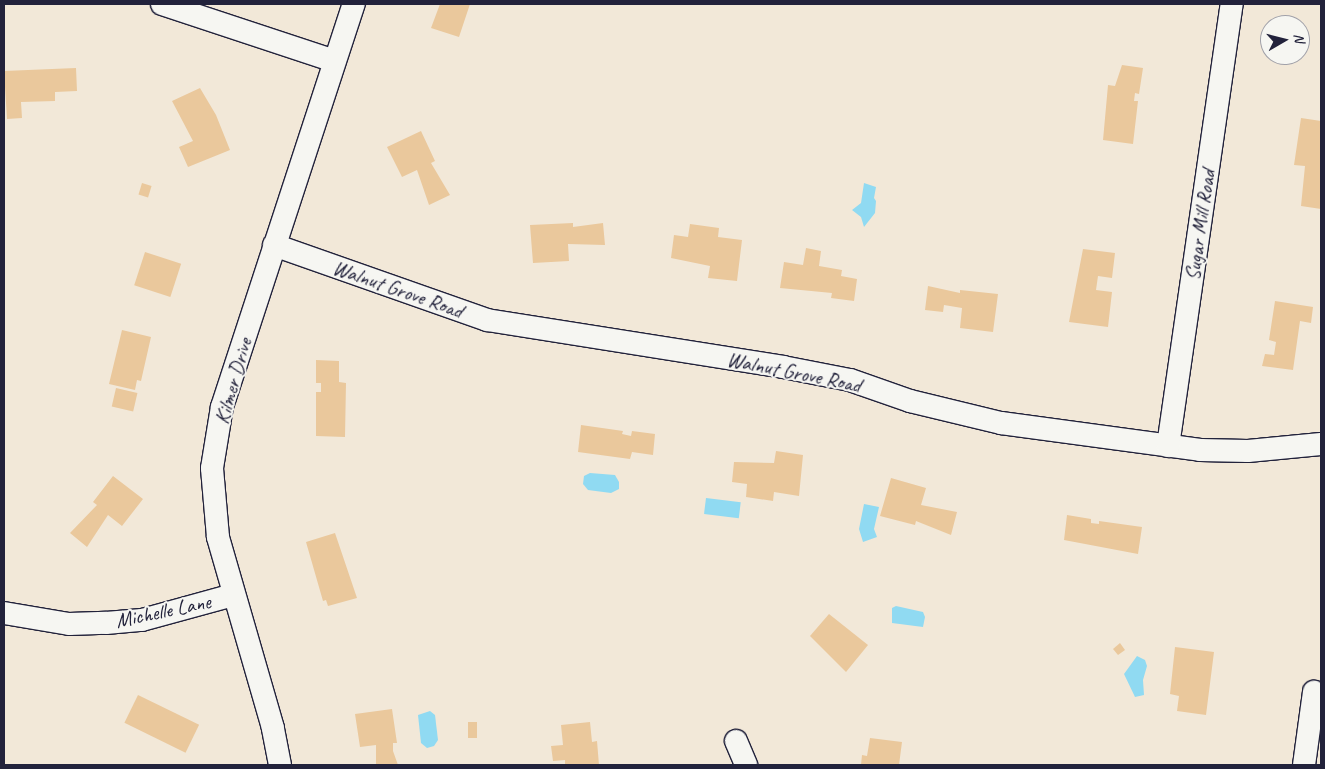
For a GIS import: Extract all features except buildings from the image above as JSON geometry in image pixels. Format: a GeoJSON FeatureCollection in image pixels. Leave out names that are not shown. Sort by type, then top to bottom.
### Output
{"type":"FeatureCollection","features":[{"type":"Feature","properties":{"kind":"street"},"geometry":{"type":"LineString","coordinates":[[162,4],[334,61]]}},
{"type":"Feature","properties":{"kind":"street","name":"Kilmer Drive"},"geometry":{"type":"LineString","coordinates":[[280,765],[273,728],[218,536],[212,468],[222,407],[354,4]]}},
{"type":"Feature","properties":{"kind":"street","name":"Sugar Mill Road"},"geometry":{"type":"LineString","coordinates":[[1168,446],[1232,4]]}},
{"type":"Feature","properties":{"kind":"street","name":"Walnut Grove Road"},"geometry":{"type":"LineString","coordinates":[[274,245],[486,320],[783,367],[850,380],[910,400],[1001,423],[1168,446],[1248,451],[1321,444]]}},
{"type":"Feature","properties":{"kind":"street","name":"Michelle Lane"},"geometry":{"type":"LineString","coordinates":[[4,613],[69,624],[106,623],[142,620],[234,595]]}},
{"type":"Feature","properties":{"kind":"street"},"geometry":{"type":"LineString","coordinates":[[1304,765],[1314,692]]}},
{"type":"Feature","properties":{"kind":"street"},"geometry":{"type":"LineString","coordinates":[[736,741],[746,765]]}},
{"type":"Feature","properties":{"kind":"water"},"geometry":{"type":"Polygon","coordinates":[[[864,183],[876,187],[874,198],[876,201],[875,213],[864,227],[861,217],[852,210],[861,203],[864,183]]]}},
{"type":"Feature","properties":{"kind":"water"},"geometry":{"type":"Polygon","coordinates":[[[590,473],[615,475],[619,482],[619,489],[611,493],[588,490],[583,484],[584,476],[590,473]]]}},
{"type":"Feature","properties":{"kind":"water"},"geometry":{"type":"Polygon","coordinates":[[[706,498],[741,502],[739,518],[704,514],[706,498]]]}},
{"type":"Feature","properties":{"kind":"water"},"geometry":{"type":"Polygon","coordinates":[[[864,504],[879,507],[874,529],[877,537],[863,542],[859,529],[864,504]]]}},
{"type":"Feature","properties":{"kind":"water"},"geometry":{"type":"Polygon","coordinates":[[[896,606],[923,612],[925,617],[923,627],[892,623],[892,608],[896,606]]]}},
{"type":"Feature","properties":{"kind":"water"},"geometry":{"type":"Polygon","coordinates":[[[1137,656],[1145,660],[1147,666],[1143,680],[1144,695],[1135,697],[1124,674],[1137,656]]]}},
{"type":"Feature","properties":{"kind":"water"},"geometry":{"type":"Polygon","coordinates":[[[430,711],[435,715],[438,740],[434,746],[427,748],[421,743],[418,715],[430,711]]]}}]}
